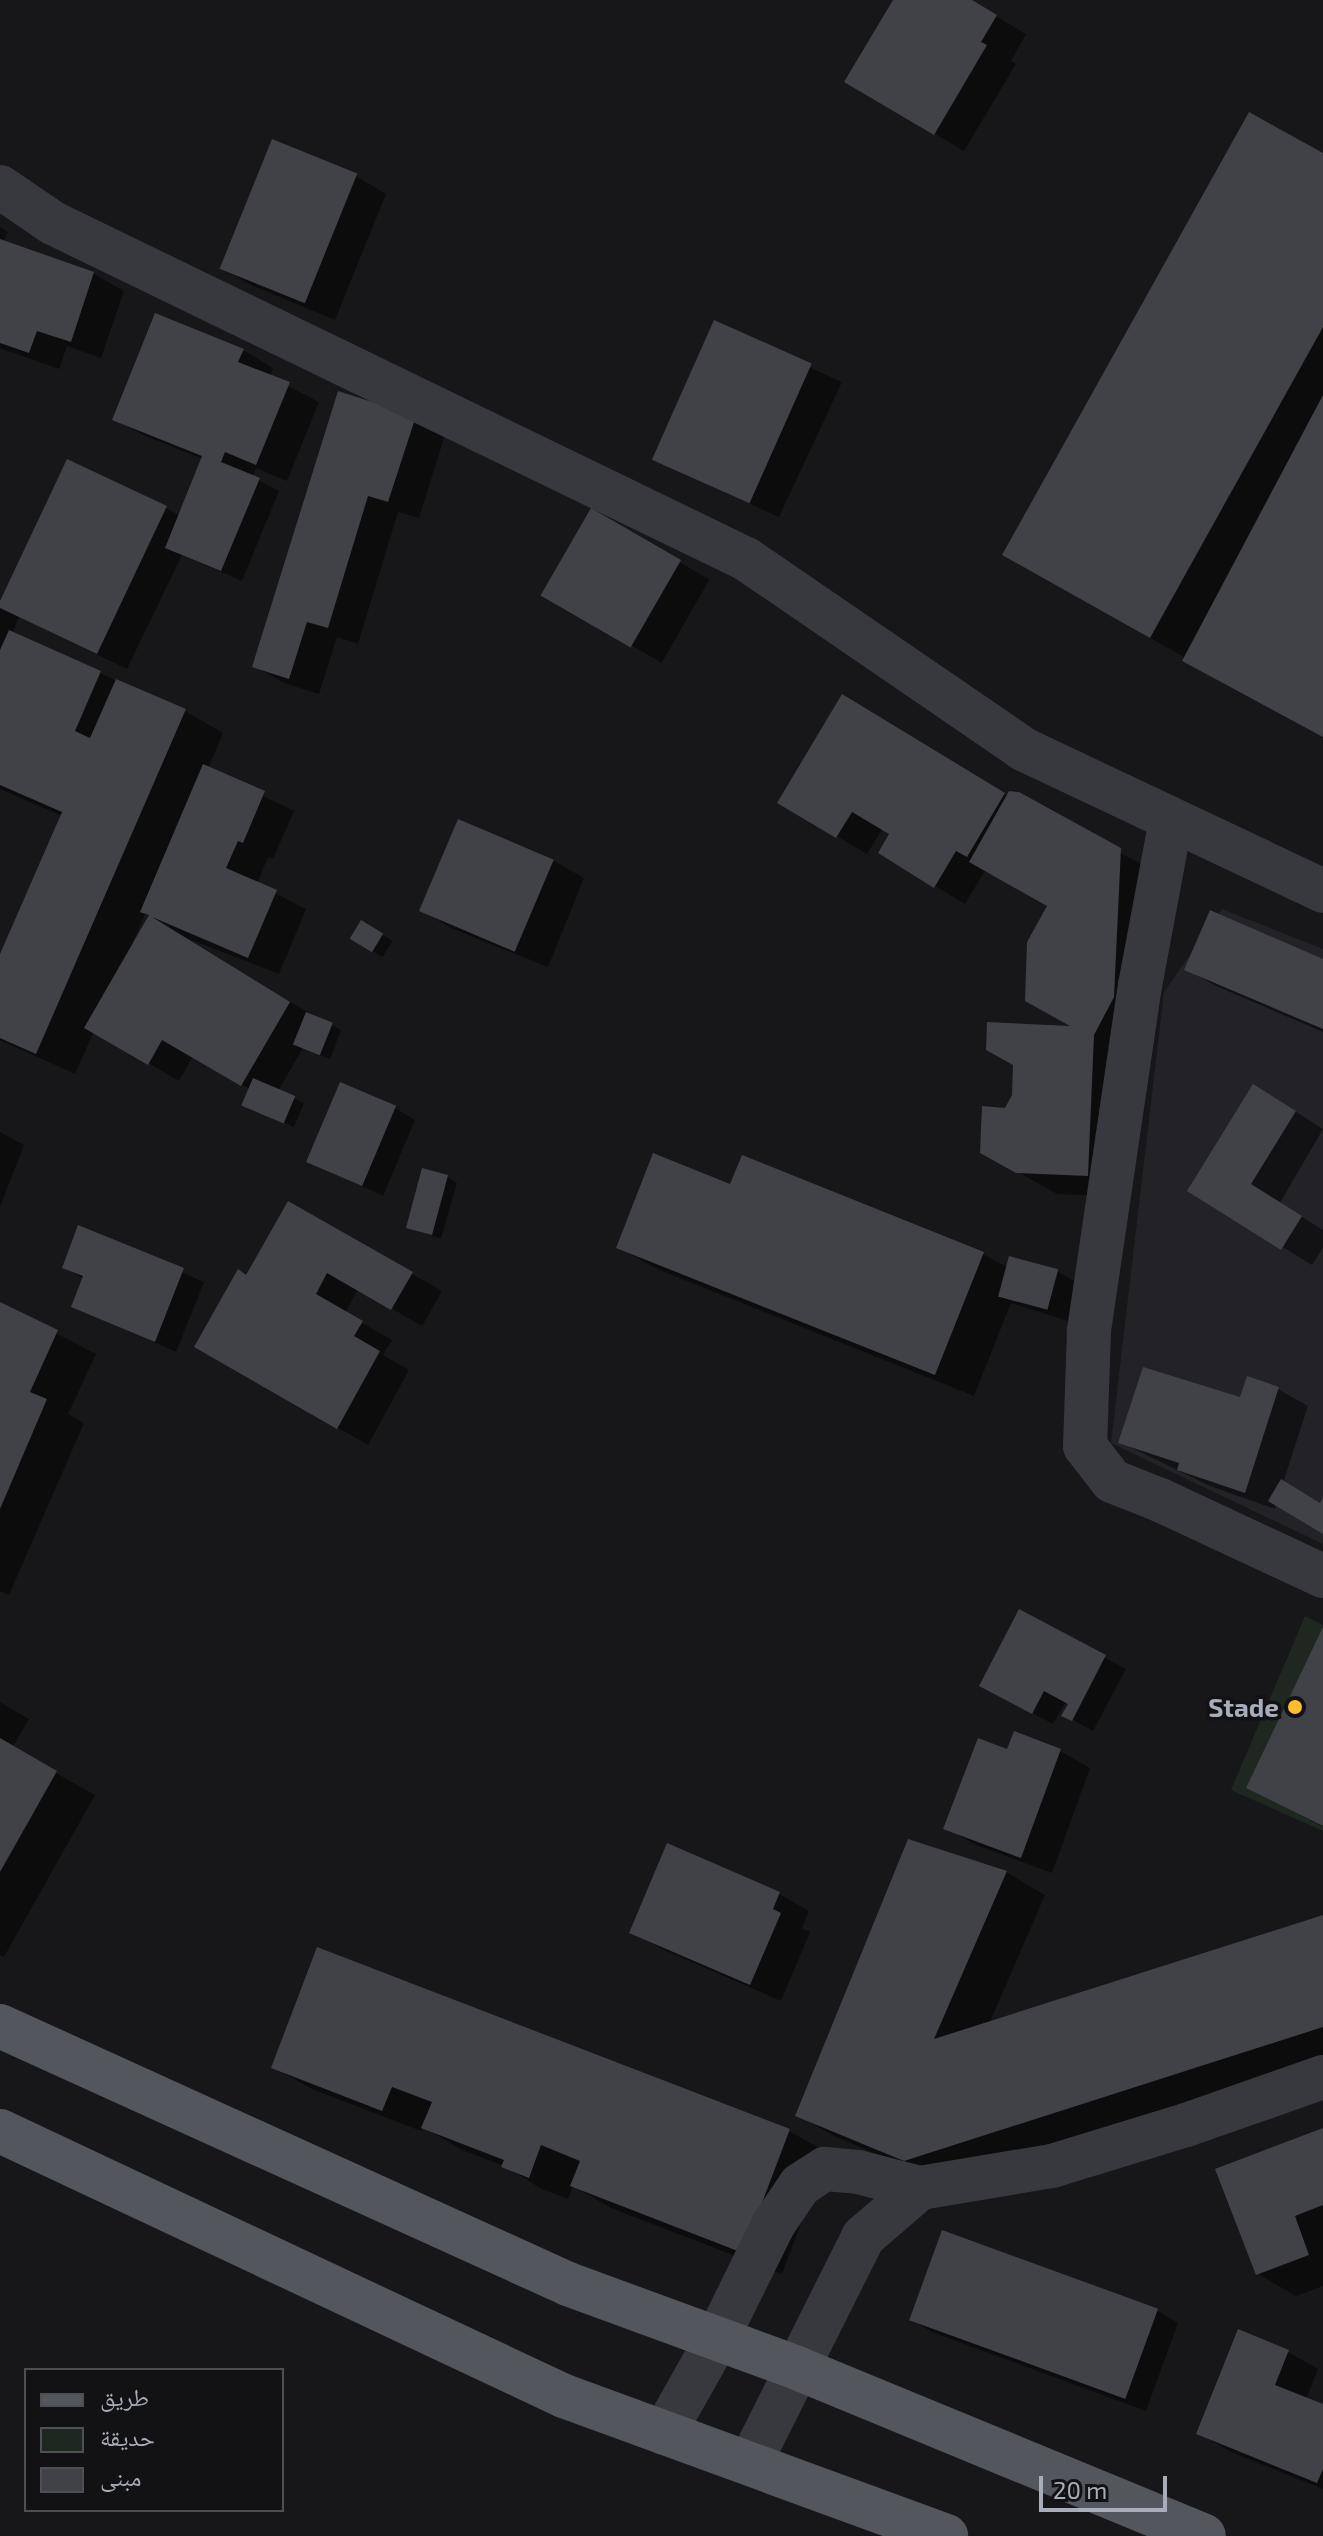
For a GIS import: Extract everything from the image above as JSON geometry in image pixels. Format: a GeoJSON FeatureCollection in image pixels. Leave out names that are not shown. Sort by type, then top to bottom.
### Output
{"type":"FeatureCollection","features":[{"type":"Feature","properties":{"kind":"main road"},"geometry":{"type":"LineString","coordinates":[[0,2026],[568,2284],[797,2368],[1204,2536]]}},
{"type":"Feature","properties":{"kind":"main road"},"geometry":{"type":"LineString","coordinates":[[0,2131],[564,2396],[946,2536]]}},
{"type":"Feature","properties":{"kind":"street"},"geometry":{"type":"LineString","coordinates":[[0,187],[53,223],[746,559],[1023,749],[1323,891]]}},
{"type":"Feature","properties":{"kind":"street"},"geometry":{"type":"LineString","coordinates":[[1171,820],[1140,985],[1089,1332],[1085,1446],[1112,1481],[1323,1576]]}},
{"type":"Feature","properties":{"kind":"street"},"geometry":{"type":"LineString","coordinates":[[664,2433],[717,2339],[773,2225],[800,2185],[825,2169],[858,2172],[920,2188],[1052,2166],[1186,2125],[1323,2077]]}},
{"type":"Feature","properties":{"kind":"street"},"geometry":{"type":"LineString","coordinates":[[750,2463],[863,2237],[920,2188]]}},
{"type":"Feature","properties":{"kind":"shaded area"},"geometry":{"type":"Polygon","coordinates":[[[1222,909],[1323,949],[1323,1544],[1111,1443],[1164,992],[1222,909]]]}},
{"type":"Feature","properties":{"kind":"green space","name":"Stade"},"geometry":{"type":"Polygon","coordinates":[[[1305,1616],[1323,1625],[1323,1831],[1231,1790],[1305,1616]]]}},
{"type":"Feature","properties":{"kind":"building"},"geometry":{"type":"Polygon","coordinates":[[[893,0],[972,0],[997,15],[981,42],[987,45],[934,135],[844,82],[893,0]]]}},
{"type":"Feature","properties":{"kind":"building"},"geometry":{"type":"Polygon","coordinates":[[[1249,112],[1323,153],[1323,327],[1150,638],[1002,555],[1249,112]]]}},
{"type":"Feature","properties":{"kind":"building"},"geometry":{"type":"Polygon","coordinates":[[[272,139],[357,173],[305,303],[220,269],[272,139]]]}},
{"type":"Feature","properties":{"kind":"building"},"geometry":{"type":"Polygon","coordinates":[[[0,239],[94,272],[71,342],[37,331],[29,353],[0,343],[0,239]]]}},
{"type":"Feature","properties":{"kind":"building"},"geometry":{"type":"Polygon","coordinates":[[[155,313],[244,349],[238,362],[290,382],[256,465],[225,452],[221,462],[260,478],[221,571],[165,548],[202,456],[112,420],[155,313]]]}},
{"type":"Feature","properties":{"kind":"building"},"geometry":{"type":"Polygon","coordinates":[[[714,320],[812,364],[750,503],[652,460],[714,320]]]}},
{"type":"Feature","properties":{"kind":"building"},"geometry":{"type":"Polygon","coordinates":[[[338,391],[416,416],[388,502],[368,496],[328,628],[307,622],[289,679],[252,667],[338,391]]]}},
{"type":"Feature","properties":{"kind":"building"},"geometry":{"type":"Polygon","coordinates":[[[1323,395],[1323,737],[1182,661],[1323,395]]]}},
{"type":"Feature","properties":{"kind":"building"},"geometry":{"type":"Polygon","coordinates":[[[67,459],[167,506],[97,654],[0,608],[0,601],[67,459]]]}},
{"type":"Feature","properties":{"kind":"building"},"geometry":{"type":"Polygon","coordinates":[[[591,508],[681,560],[631,647],[540,595],[591,508]]]}},
{"type":"Feature","properties":{"kind":"building"},"geometry":{"type":"Polygon","coordinates":[[[9,630],[101,671],[75,731],[90,738],[116,679],[186,709],[36,1054],[0,1038],[0,954],[62,812],[0,785],[0,650],[9,630]]]}},
{"type":"Feature","properties":{"kind":"building"},"geometry":{"type":"Polygon","coordinates":[[[842,694],[1005,793],[967,857],[956,851],[934,888],[878,853],[889,834],[852,812],[836,838],[777,803],[842,694]]]}},
{"type":"Feature","properties":{"kind":"building"},"geometry":{"type":"Polygon","coordinates":[[[203,764],[265,791],[243,843],[238,841],[226,868],[277,890],[248,958],[152,917],[290,1002],[241,1086],[162,1040],[148,1065],[84,1028],[149,915],[140,912],[203,764]]]}},
{"type":"Feature","properties":{"kind":"building"},"geometry":{"type":"Polygon","coordinates":[[[1009,791],[1019,792],[1121,848],[1114,997],[1094,1035],[1088,1176],[1016,1173],[980,1153],[982,1106],[1005,1108],[1012,1095],[1013,1065],[986,1050],[987,1022],[1070,1026],[1025,1001],[1027,942],[1047,906],[969,862],[1009,791]]]}},
{"type":"Feature","properties":{"kind":"building"},"geometry":{"type":"Polygon","coordinates":[[[458,819],[554,860],[515,952],[419,911],[458,819]]]}},
{"type":"Feature","properties":{"kind":"building"},"geometry":{"type":"Polygon","coordinates":[[[1210,910],[1323,959],[1323,1029],[1184,970],[1210,910]]]}},
{"type":"Feature","properties":{"kind":"building"},"geometry":{"type":"Polygon","coordinates":[[[361,920],[383,933],[372,952],[350,939],[361,920]]]}},
{"type":"Feature","properties":{"kind":"building"},"geometry":{"type":"Polygon","coordinates":[[[306,1012],[333,1023],[320,1055],[293,1044],[306,1012]]]}},
{"type":"Feature","properties":{"kind":"building"},"geometry":{"type":"Polygon","coordinates":[[[253,1078],[295,1096],[284,1124],[241,1106],[253,1078]]]}},
{"type":"Feature","properties":{"kind":"building"},"geometry":{"type":"Polygon","coordinates":[[[340,1082],[396,1106],[362,1186],[306,1162],[340,1082]]]}},
{"type":"Feature","properties":{"kind":"building"},"geometry":{"type":"Polygon","coordinates":[[[1253,1084],[1296,1111],[1251,1184],[1302,1216],[1281,1250],[1187,1191],[1253,1084]]]}},
{"type":"Feature","properties":{"kind":"building"},"geometry":{"type":"Polygon","coordinates":[[[653,1153],[730,1184],[742,1155],[984,1252],[935,1375],[616,1248],[653,1153]]]}},
{"type":"Feature","properties":{"kind":"building"},"geometry":{"type":"Polygon","coordinates":[[[422,1168],[448,1175],[432,1235],[406,1228],[422,1168]]]}},
{"type":"Feature","properties":{"kind":"building"},"geometry":{"type":"Polygon","coordinates":[[[288,1201],[413,1272],[391,1310],[327,1273],[316,1294],[363,1321],[354,1336],[380,1351],[337,1429],[194,1347],[238,1269],[246,1275],[288,1201]]]}},
{"type":"Feature","properties":{"kind":"building"},"geometry":{"type":"Polygon","coordinates":[[[78,1225],[184,1268],[155,1342],[71,1307],[83,1276],[62,1268],[78,1225]]]}},
{"type":"Feature","properties":{"kind":"building"},"geometry":{"type":"Polygon","coordinates":[[[1009,1256],[1058,1269],[1047,1310],[998,1297],[1009,1256]]]}},
{"type":"Feature","properties":{"kind":"building"},"geometry":{"type":"Polygon","coordinates":[[[0,1302],[58,1330],[30,1392],[47,1399],[0,1509],[0,1302]]]}},
{"type":"Feature","properties":{"kind":"building"},"geometry":{"type":"Polygon","coordinates":[[[1143,1367],[1240,1397],[1247,1376],[1279,1387],[1245,1493],[1177,1470],[1179,1463],[1118,1443],[1143,1367]]]}},
{"type":"Feature","properties":{"kind":"building"},"geometry":{"type":"Polygon","coordinates":[[[1281,1479],[1320,1503],[1323,1498],[1323,1534],[1268,1501],[1281,1479]]]}},
{"type":"Feature","properties":{"kind":"building"},"geometry":{"type":"Polygon","coordinates":[[[1019,1609],[1106,1655],[1072,1721],[1061,1716],[1068,1704],[1044,1691],[1032,1714],[979,1686],[1019,1609]]]}},
{"type":"Feature","properties":{"kind":"building","name":"Stade"},"geometry":{"type":"Polygon","coordinates":[[[1323,1627],[1323,1826],[1246,1788],[1323,1627]]]}},
{"type":"Feature","properties":{"kind":"building"},"geometry":{"type":"Polygon","coordinates":[[[1014,1731],[1061,1749],[1021,1858],[943,1829],[978,1738],[1007,1749],[1014,1731]]]}},
{"type":"Feature","properties":{"kind":"building"},"geometry":{"type":"Polygon","coordinates":[[[0,1738],[57,1771],[0,1872],[0,1738]]]}},
{"type":"Feature","properties":{"kind":"building"},"geometry":{"type":"Polygon","coordinates":[[[908,1839],[1007,1871],[934,2039],[1323,1915],[1323,2027],[904,2161],[795,2116],[908,1839]]]}},
{"type":"Feature","properties":{"kind":"building"},"geometry":{"type":"Polygon","coordinates":[[[667,1843],[780,1892],[773,1909],[781,1913],[750,1985],[629,1933],[667,1843]]]}},
{"type":"Feature","properties":{"kind":"building"},"geometry":{"type":"Polygon","coordinates":[[[317,1947],[790,2129],[743,2253],[570,2186],[580,2161],[541,2145],[529,2178],[501,2167],[504,2160],[421,2128],[432,2102],[392,2087],[382,2111],[271,2068],[317,1947]]]}},
{"type":"Feature","properties":{"kind":"building"},"geometry":{"type":"Polygon","coordinates":[[[1323,2128],[1323,2205],[1295,2216],[1309,2255],[1256,2275],[1215,2169],[1323,2128]]]}},
{"type":"Feature","properties":{"kind":"building"},"geometry":{"type":"Polygon","coordinates":[[[942,2230],[1158,2309],[1125,2399],[909,2320],[942,2230]]]}},
{"type":"Feature","properties":{"kind":"building"},"geometry":{"type":"Polygon","coordinates":[[[1238,2329],[1289,2350],[1275,2385],[1323,2404],[1323,2469],[1317,2483],[1196,2434],[1238,2329]]]}},
{"type":"Feature","properties":{"kind":"place","name":"Stade"},"geometry":{"type":"Point","coordinates":[1295,1707]}}]}
